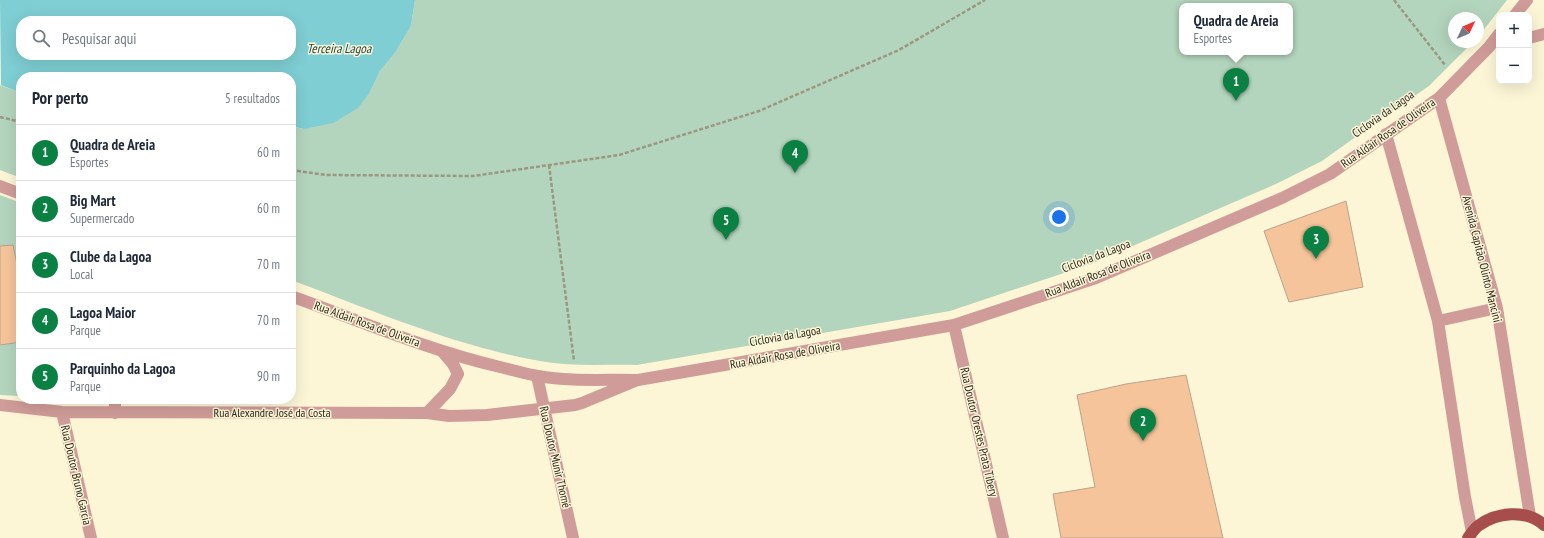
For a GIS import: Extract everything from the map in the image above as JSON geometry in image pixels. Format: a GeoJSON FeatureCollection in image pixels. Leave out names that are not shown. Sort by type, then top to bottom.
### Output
{"type":"FeatureCollection","features":[{"type":"Feature","properties":{"kind":"main road"},"geometry":{"type":"LineString","coordinates":[[1470,535],[1477,527],[1492,518],[1509,514],[1535,516],[1544,525]]}},
{"type":"Feature","properties":{"kind":"street"},"geometry":{"type":"LineString","coordinates":[[1517,12],[1527,0]]}},
{"type":"Feature","properties":{"kind":"street"},"geometry":{"type":"LineString","coordinates":[[1532,37],[1544,34]]}},
{"type":"Feature","properties":{"kind":"street","name":"Rua Aldair Rosa de Oliveira"},"geometry":{"type":"LineString","coordinates":[[296,298],[442,351],[481,363],[537,376],[576,380],[638,380],[954,325],[1096,278],[1282,198],[1330,174],[1439,98],[1457,79],[1494,46]]}},
{"type":"Feature","properties":{"kind":"street","name":"Avenida Capitão Olinto Mancini"},"geometry":{"type":"LineString","coordinates":[[1439,98],[1497,308],[1535,516]]}},
{"type":"Feature","properties":{"kind":"street"},"geometry":{"type":"LineString","coordinates":[[1386,134],[1438,321],[1470,535]]}},
{"type":"Feature","properties":{"kind":"street"},"geometry":{"type":"LineString","coordinates":[[0,186],[16,192]]}},
{"type":"Feature","properties":{"kind":"street"},"geometry":{"type":"LineString","coordinates":[[1438,321],[1497,308]]}},
{"type":"Feature","properties":{"kind":"street","name":"Rua Doutor Orestes Prata Tibery"},"geometry":{"type":"LineString","coordinates":[[954,325],[1003,538]]}},
{"type":"Feature","properties":{"kind":"street"},"geometry":{"type":"LineString","coordinates":[[428,413],[450,389],[458,374],[453,364],[442,351]]}},
{"type":"Feature","properties":{"kind":"street","name":"Rua Doutor Munir Thomé"},"geometry":{"type":"LineString","coordinates":[[537,376],[574,538]]}},
{"type":"Feature","properties":{"kind":"street","name":"Rua Aldair Rosa de Oliveira"},"geometry":{"type":"LineString","coordinates":[[544,408],[582,403],[638,380]]}},
{"type":"Feature","properties":{"kind":"street"},"geometry":{"type":"LineString","coordinates":[[115,404],[115,413]]}},
{"type":"Feature","properties":{"kind":"street","name":"Rua Alexandre José da Costa"},"geometry":{"type":"LineString","coordinates":[[0,405],[62,412],[428,413],[449,416],[486,415],[544,408]]}},
{"type":"Feature","properties":{"kind":"street","name":"Rua Doutor Bruno Garcia"},"geometry":{"type":"LineString","coordinates":[[62,412],[90,538]]}},
{"type":"Feature","properties":{"kind":"path"},"geometry":{"type":"LineString","coordinates":[[296,171],[326,175],[473,176],[619,155],[759,111],[899,50],[985,0]]}},
{"type":"Feature","properties":{"kind":"path"},"geometry":{"type":"LineString","coordinates":[[1394,0],[1457,79]]}},
{"type":"Feature","properties":{"kind":"path"},"geometry":{"type":"LineString","coordinates":[[0,117],[16,121]]}},
{"type":"Feature","properties":{"kind":"path"},"geometry":{"type":"LineString","coordinates":[[549,165],[576,380]]}},
{"type":"Feature","properties":{"kind":"green space"},"geometry":{"type":"Polygon","coordinates":[[[415,0],[1507,0],[1496,12],[1484,29],[1484,12],[1448,12],[1448,48],[1467,48],[1429,86],[1322,161],[1276,184],[1091,264],[950,311],[637,365],[552,363],[508,354],[445,337],[296,282],[296,127],[304,129],[370,92],[380,71],[395,53],[411,26],[415,0]]]}},
{"type":"Feature","properties":{"kind":"green space"},"geometry":{"type":"Polygon","coordinates":[[[0,85],[16,91],[16,176],[0,170],[0,85]]]}},
{"type":"Feature","properties":{"kind":"green space"},"geometry":{"type":"Polygon","coordinates":[[[0,195],[16,201],[16,396],[0,395],[0,195]]]}},
{"type":"Feature","properties":{"kind":"water","name":"Terceira Lagoa"},"geometry":{"type":"Polygon","coordinates":[[[0,0],[415,0],[411,26],[395,53],[380,71],[370,92],[358,108],[333,123],[304,129],[296,127],[296,72],[16,72],[16,91],[1,85],[0,0]]]}},
{"type":"Feature","properties":{"kind":"building"},"geometry":{"type":"Polygon","coordinates":[[[1346,201],[1363,287],[1289,302],[1264,231],[1346,201]]]}},
{"type":"Feature","properties":{"kind":"building"},"geometry":{"type":"Polygon","coordinates":[[[13,245],[16,260],[16,343],[0,345],[0,246],[13,245]]]}},
{"type":"Feature","properties":{"kind":"building"},"geometry":{"type":"Polygon","coordinates":[[[1186,375],[1223,538],[1061,538],[1053,494],[1095,487],[1077,395],[1126,384],[1186,375]]]}},
{"type":"Feature","properties":{"kind":"place","name":"Quadra de Areia"},"geometry":{"type":"Point","coordinates":[1236,101]}},
{"type":"Feature","properties":{"kind":"place","name":"Lagoa Maior"},"geometry":{"type":"Point","coordinates":[795,173]}},
{"type":"Feature","properties":{"kind":"place","name":"Parquinho da Lagoa"},"geometry":{"type":"Point","coordinates":[726,240]}},
{"type":"Feature","properties":{"kind":"place","name":"Clube da Lagoa"},"geometry":{"type":"Point","coordinates":[1316,259]}},
{"type":"Feature","properties":{"kind":"place","name":"Big Mart"},"geometry":{"type":"Point","coordinates":[1143,441]}}]}
